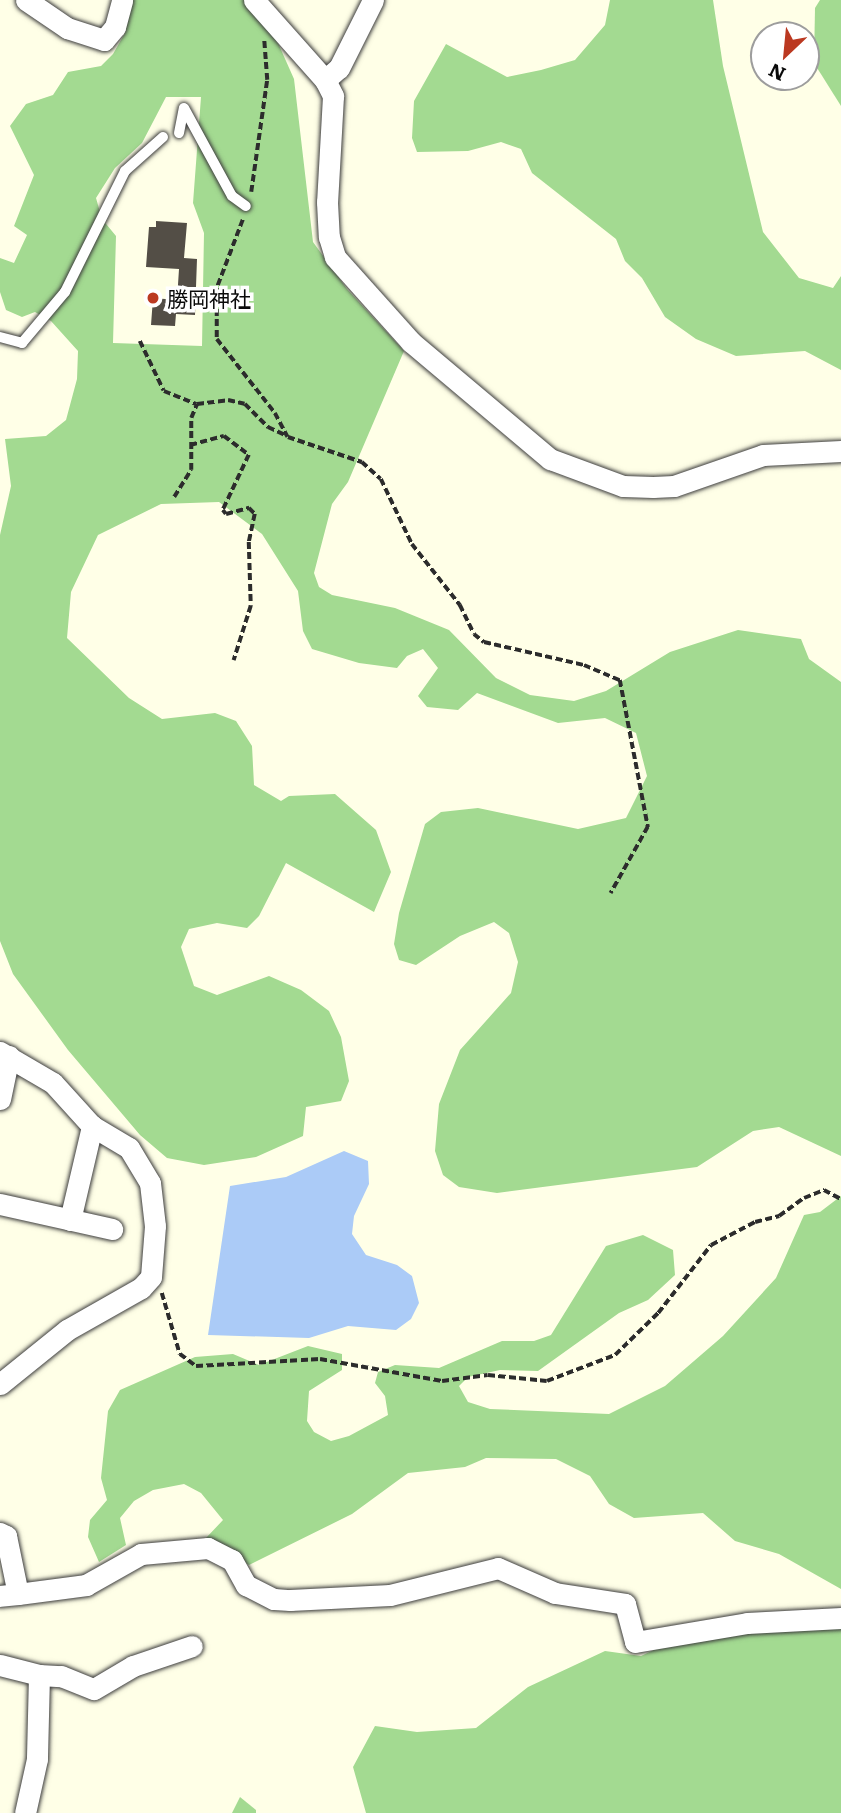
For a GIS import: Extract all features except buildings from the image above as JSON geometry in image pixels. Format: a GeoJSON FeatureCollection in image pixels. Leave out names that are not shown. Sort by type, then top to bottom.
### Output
{"type":"FeatureCollection","features":[{"type":"Feature","properties":{"kind":"street"},"geometry":{"type":"LineString","coordinates":[[26,0],[66,28],[104,40],[115,27],[122,0]]}},
{"type":"Feature","properties":{"kind":"street"},"geometry":{"type":"LineString","coordinates":[[325,80],[339,68],[373,0]]}},
{"type":"Feature","properties":{"kind":"street"},"geometry":{"type":"LineString","coordinates":[[260,7],[325,80],[335,107],[327,202],[329,237],[335,257],[411,342],[550,459],[623,486],[653,487],[674,486],[763,455],[841,451]]}},
{"type":"Feature","properties":{"kind":"street"},"geometry":{"type":"LineString","coordinates":[[0,1099],[4,1054],[53,1083],[92,1126],[129,1148],[150,1182],[155,1226],[151,1277],[141,1288],[67,1330],[0,1384]]}},
{"type":"Feature","properties":{"kind":"street"},"geometry":{"type":"LineString","coordinates":[[70,1220],[92,1126]]}},
{"type":"Feature","properties":{"kind":"street"},"geometry":{"type":"LineString","coordinates":[[0,1204],[113,1229]]}},
{"type":"Feature","properties":{"kind":"street"},"geometry":{"type":"LineString","coordinates":[[0,1533],[6,1536],[9,1595],[86,1584],[141,1554],[208,1548],[232,1560],[246,1585],[274,1599],[390,1595],[498,1568],[555,1593],[625,1604],[635,1642],[747,1623],[841,1618]]}},
{"type":"Feature","properties":{"kind":"street"},"geometry":{"type":"LineString","coordinates":[[0,1665],[38,1675],[61,1676],[94,1689],[133,1666],[191,1646]]}},
{"type":"Feature","properties":{"kind":"street"},"geometry":{"type":"LineString","coordinates":[[25,1813],[37,1759],[38,1675]]}},
{"type":"Feature","properties":{"kind":"lane"},"geometry":{"type":"LineString","coordinates":[[180,133],[184,108],[232,196],[246,206]]}},
{"type":"Feature","properties":{"kind":"lane"},"geometry":{"type":"LineString","coordinates":[[0,337],[22,343],[65,292],[125,171],[163,136]]}},
{"type":"Feature","properties":{"kind":"path"},"geometry":{"type":"LineString","coordinates":[[260,7],[267,80],[254,184],[217,289],[217,339],[275,413],[288,437]]}},
{"type":"Feature","properties":{"kind":"path"},"geometry":{"type":"LineString","coordinates":[[140,341],[164,391],[197,404],[228,400],[246,404],[268,428],[362,462],[381,479],[412,544],[460,605],[474,634],[484,642],[584,665],[621,680],[648,827],[611,893]]}},
{"type":"Feature","properties":{"kind":"path"},"geometry":{"type":"LineString","coordinates":[[174,497],[191,470],[191,418],[197,404]]}},
{"type":"Feature","properties":{"kind":"path"},"geometry":{"type":"LineString","coordinates":[[190,445],[224,436],[249,455],[223,510],[226,514],[249,508],[255,514],[249,542],[251,606],[234,660]]}},
{"type":"Feature","properties":{"kind":"path"},"geometry":{"type":"LineString","coordinates":[[151,1277],[166,1299],[180,1354],[196,1366],[320,1359],[442,1381],[488,1375],[547,1381],[615,1355],[657,1313],[711,1245],[755,1222],[779,1216],[804,1198],[824,1190],[841,1199]]}},
{"type":"Feature","properties":{"kind":"green space"},"geometry":{"type":"Polygon","coordinates":[[[131,0],[244,0],[278,43],[294,79],[313,242],[347,289],[404,351],[348,482],[332,504],[314,573],[319,587],[332,595],[395,608],[449,630],[496,678],[530,695],[574,701],[606,691],[670,652],[738,630],[801,639],[809,659],[841,682],[841,1156],[779,1127],[753,1131],[697,1167],[497,1193],[459,1187],[443,1175],[435,1151],[439,1104],[460,1050],[511,993],[518,962],[509,933],[494,922],[460,936],[416,965],[399,960],[394,944],[399,913],[425,824],[441,812],[478,808],[578,829],[626,818],[647,776],[636,733],[605,718],[558,723],[477,693],[458,710],[427,707],[418,696],[438,668],[423,649],[407,656],[397,668],[359,663],[312,649],[303,631],[298,591],[262,534],[219,502],[161,504],[98,535],[71,592],[67,638],[129,698],[162,719],[215,713],[236,721],[252,746],[254,785],[281,801],[289,796],[335,794],[376,830],[391,872],[374,912],[286,863],[259,916],[247,928],[217,923],[189,929],[181,947],[194,986],[217,995],[269,976],[301,990],[329,1011],[341,1037],[349,1081],[341,1101],[306,1107],[303,1136],[256,1157],[204,1165],[167,1158],[140,1135],[68,1050],[13,974],[0,941],[0,535],[11,486],[5,439],[46,436],[66,420],[77,379],[78,351],[51,321],[35,312],[22,317],[6,310],[0,292],[0,258],[14,263],[27,235],[14,226],[34,175],[10,126],[26,104],[53,95],[68,72],[101,66],[113,54],[125,33],[131,0]],[[166,97],[142,143],[115,168],[96,198],[102,219],[116,236],[113,343],[202,346],[204,233],[193,203],[201,97],[166,97]]]}},
{"type":"Feature","properties":{"kind":"green space"},"geometry":{"type":"Polygon","coordinates":[[[610,0],[713,0],[723,66],[763,232],[799,278],[833,288],[841,276],[841,370],[805,351],[736,356],[696,339],[665,317],[642,278],[625,261],[616,239],[532,173],[521,149],[501,142],[468,151],[417,152],[412,138],[414,101],[446,44],[507,77],[541,70],[575,60],[605,25],[610,0]]]}},
{"type":"Feature","properties":{"kind":"green space"},"geometry":{"type":"Polygon","coordinates":[[[820,0],[841,0],[841,106],[820,73],[820,21],[815,21],[815,8],[820,0]]]}},
{"type":"Feature","properties":{"kind":"green space"},"geometry":{"type":"Polygon","coordinates":[[[841,1196],[841,1589],[779,1554],[735,1541],[703,1513],[634,1518],[609,1504],[590,1476],[556,1459],[486,1458],[465,1467],[408,1473],[352,1514],[249,1565],[206,1538],[223,1520],[201,1493],[184,1484],[153,1490],[134,1501],[120,1518],[126,1545],[99,1562],[88,1537],[90,1520],[107,1500],[101,1478],[108,1411],[120,1390],[195,1357],[233,1354],[259,1365],[308,1346],[342,1354],[342,1370],[309,1391],[307,1421],[314,1432],[331,1441],[349,1436],[388,1415],[385,1396],[375,1383],[378,1372],[395,1365],[439,1368],[502,1341],[534,1341],[551,1335],[606,1246],[643,1235],[673,1250],[675,1275],[648,1300],[619,1313],[538,1371],[500,1370],[468,1377],[459,1386],[468,1402],[490,1409],[609,1414],[665,1386],[723,1336],[776,1278],[804,1215],[820,1212],[841,1196]]]}},
{"type":"Feature","properties":{"kind":"green space"},"geometry":{"type":"Polygon","coordinates":[[[841,1615],[841,1813],[366,1813],[353,1767],[375,1726],[417,1732],[476,1728],[528,1687],[605,1651],[641,1656],[681,1637],[841,1615]]]}},
{"type":"Feature","properties":{"kind":"green space"},"geometry":{"type":"Polygon","coordinates":[[[240,1797],[256,1810],[256,1813],[232,1813],[240,1797]]]}},
{"type":"Feature","properties":{"kind":"water"},"geometry":{"type":"Polygon","coordinates":[[[344,1151],[368,1161],[369,1184],[354,1216],[352,1234],[366,1255],[397,1265],[412,1276],[419,1303],[411,1319],[396,1330],[348,1326],[309,1338],[208,1335],[230,1186],[286,1177],[344,1151]]]}},
{"type":"Feature","properties":{"kind":"place","name":"勝岡神社"},"geometry":{"type":"Point","coordinates":[153,298]}}]}
